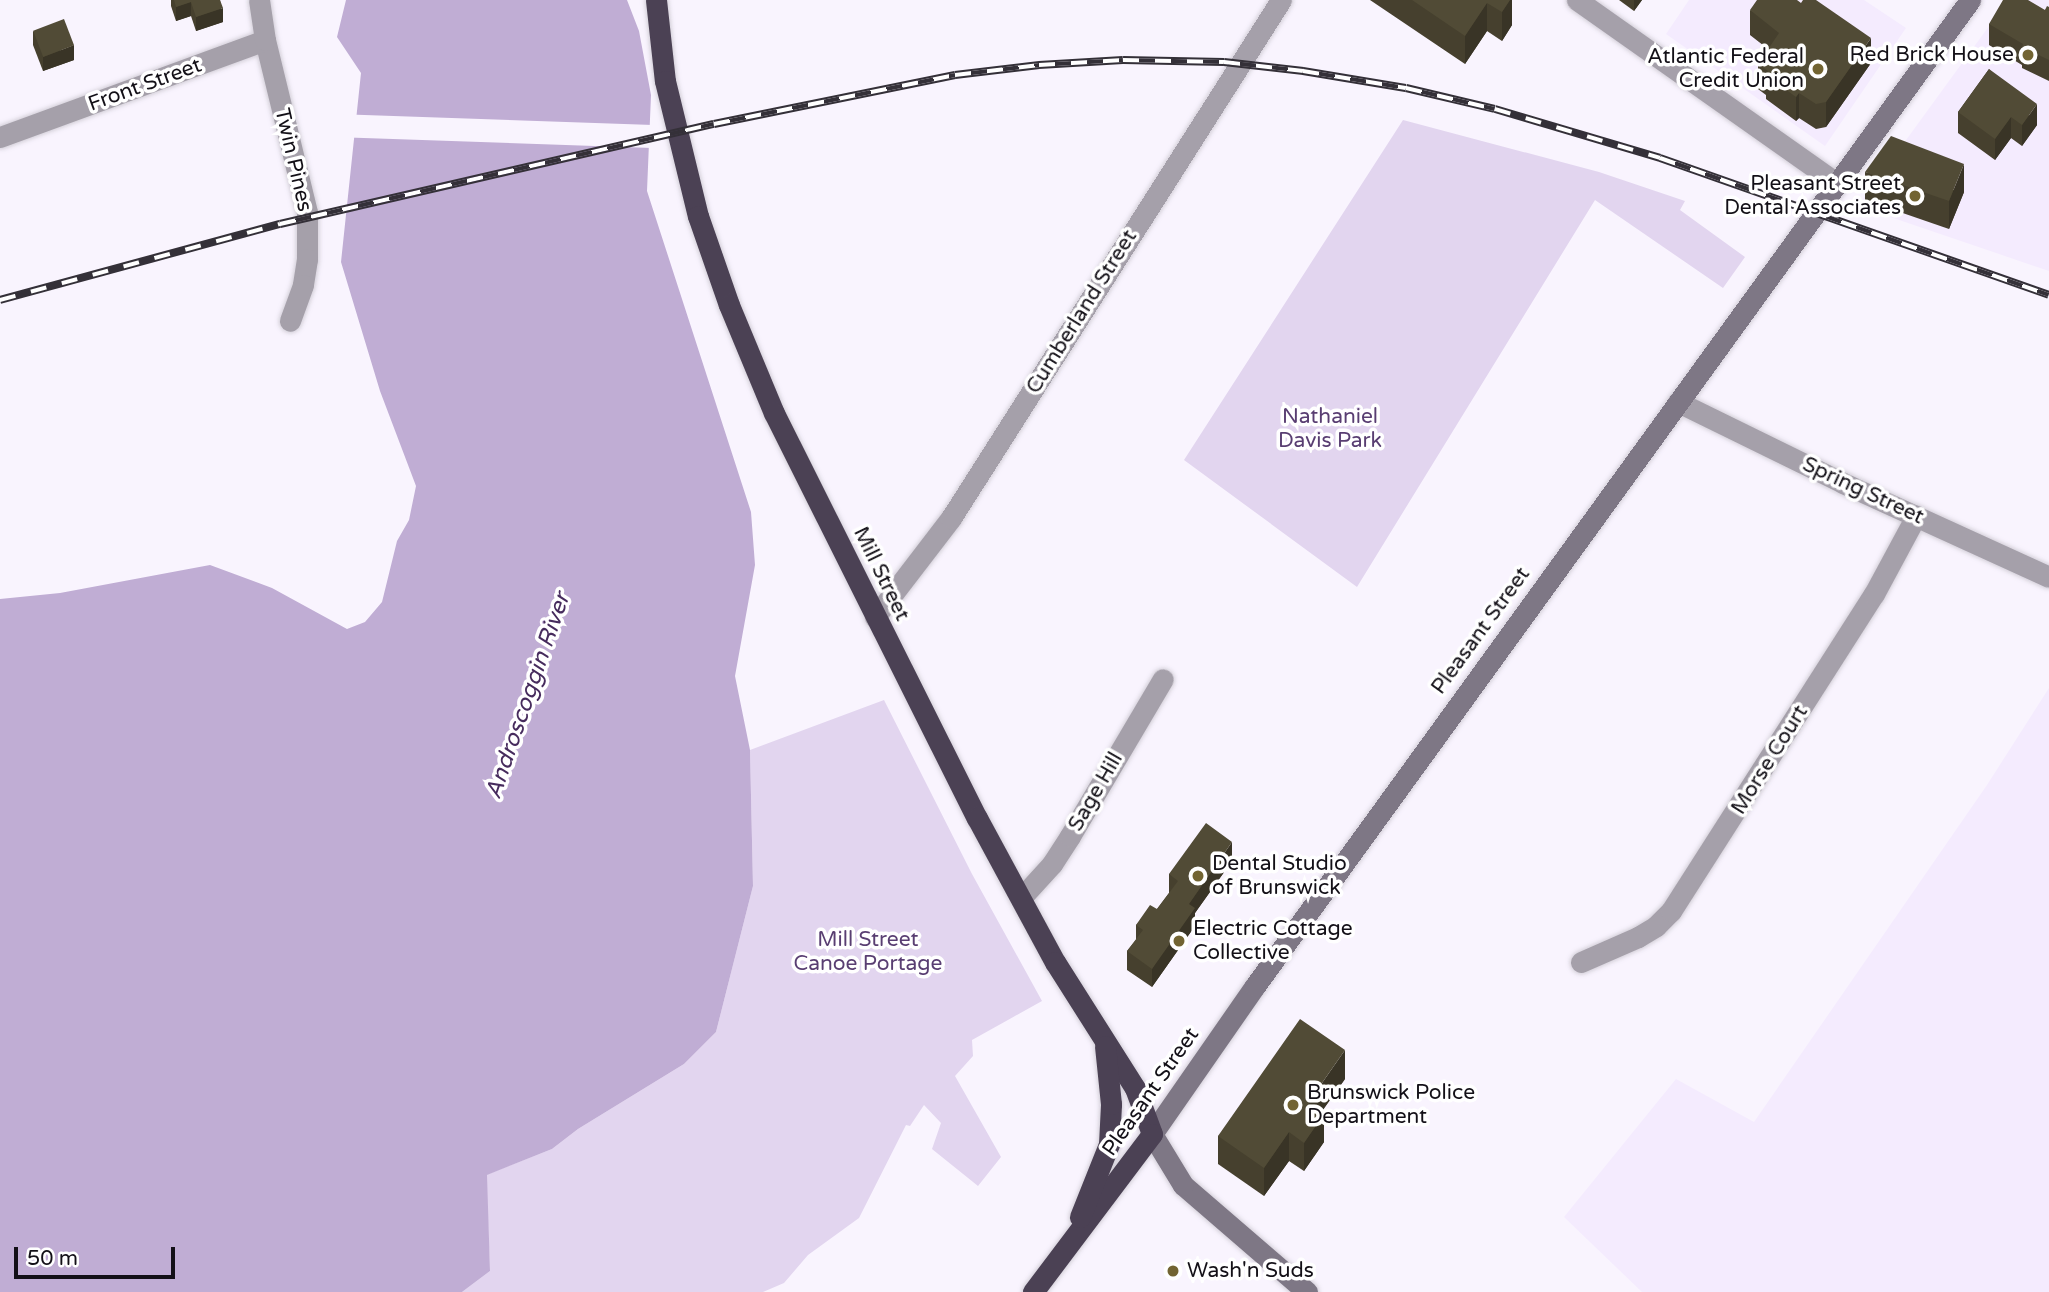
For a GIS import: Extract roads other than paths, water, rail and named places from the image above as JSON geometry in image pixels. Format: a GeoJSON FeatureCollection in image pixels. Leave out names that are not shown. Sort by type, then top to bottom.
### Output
{"type":"FeatureCollection","features":[{"type":"Feature","properties":{"kind":"highway","name":"Mill Street"},"geometry":{"type":"LineString","coordinates":[[656,0],[665,81],[698,216],[725,293],[774,413],[875,617],[1021,898],[1055,962],[1135,1088],[1152,1134]]}},
{"type":"Feature","properties":{"kind":"highway"},"geometry":{"type":"LineString","coordinates":[[1065,1251],[1109,1144],[1111,1104],[1105,1043]]}},
{"type":"Feature","properties":{"kind":"highway","name":"Pleasant Street"},"geometry":{"type":"LineString","coordinates":[[1033,1292],[1152,1134]]}},
{"type":"Feature","properties":{"kind":"main road","name":"Pleasant Street"},"geometry":{"type":"LineString","coordinates":[[1152,1134],[1255,986],[1970,0]]}},
{"type":"Feature","properties":{"kind":"main road"},"geometry":{"type":"LineString","coordinates":[[1152,1134],[1183,1185],[1307,1292]]}},
{"type":"Feature","properties":{"kind":"street","name":"Cumberland Street"},"geometry":{"type":"LineString","coordinates":[[875,617],[951,518],[1281,0]]}},
{"type":"Feature","properties":{"kind":"street"},"geometry":{"type":"LineString","coordinates":[[1580,1],[1836,183]]}},
{"type":"Feature","properties":{"kind":"street"},"geometry":{"type":"LineString","coordinates":[[260,7],[265,40]]}},
{"type":"Feature","properties":{"kind":"street","name":"Front Street"},"geometry":{"type":"LineString","coordinates":[[0,137],[265,40]]}},
{"type":"Feature","properties":{"kind":"street","name":"Twin Pines"},"geometry":{"type":"LineString","coordinates":[[265,40],[307,212],[307,259],[303,285],[290,321]]}},
{"type":"Feature","properties":{"kind":"street","name":"Spring Street"},"geometry":{"type":"LineString","coordinates":[[1678,402],[2049,577]]}},
{"type":"Feature","properties":{"kind":"street","name":"Morse Court"},"geometry":{"type":"LineString","coordinates":[[1581,961],[1638,937],[1656,926],[1671,911],[1874,594],[1916,516]]}},
{"type":"Feature","properties":{"kind":"street","name":"Sage Hill"},"geometry":{"type":"LineString","coordinates":[[1021,898],[1052,863],[1070,836],[1163,679]]}},
{"type":"Feature","properties":{"kind":"water","name":"Androscoggin River"},"geometry":{"type":"Polygon","coordinates":[[[346,0],[627,0],[639,31],[651,95],[647,191],[751,512],[755,565],[735,676],[750,750],[753,886],[716,1032],[684,1064],[578,1129],[552,1149],[487,1175],[490,1271],[462,1292],[0,1292],[0,599],[60,593],[210,565],[272,588],[347,629],[365,622],[382,602],[397,541],[409,520],[416,486],[380,391],[341,262],[361,73],[337,37],[346,0]]]}},
{"type":"Feature","properties":{"kind":"railway"},"geometry":{"type":"LineString","coordinates":[[0,300],[280,224],[714,124],[955,75],[1039,65],[1123,60],[1224,62],[1303,71],[1406,88],[1495,109],[1660,158],[2049,295]]}},
{"type":"Feature","properties":{"kind":"place","name":"Red Brick House"},"geometry":{"type":"Point","coordinates":[2028,55]}},
{"type":"Feature","properties":{"kind":"place","name":"Atlantic Federal Credit Union"},"geometry":{"type":"Point","coordinates":[1818,69]}},
{"type":"Feature","properties":{"kind":"place","name":"Pleasant Street Dental Associates"},"geometry":{"type":"Point","coordinates":[1915,196]}},
{"type":"Feature","properties":{"kind":"place","name":"Dental Studio of Brunswick"},"geometry":{"type":"Point","coordinates":[1198,876]}},
{"type":"Feature","properties":{"kind":"place","name":"Electric Cottage Collective"},"geometry":{"type":"Point","coordinates":[1179,941]}},
{"type":"Feature","properties":{"kind":"place","name":"Brunswick Police Department"},"geometry":{"type":"Point","coordinates":[1293,1105]}},
{"type":"Feature","properties":{"kind":"place","name":"Wash'n Suds"},"geometry":{"type":"Point","coordinates":[1173,1271]}},
{"type":"Feature","properties":{"kind":"park label","name":"Nathaniel Davis Park"},"geometry":{"type":"Point","coordinates":[1330,429]}},
{"type":"Feature","properties":{"kind":"park label","name":"Mill Street Canoe Portage"},"geometry":{"type":"Point","coordinates":[868,952]}}]}
